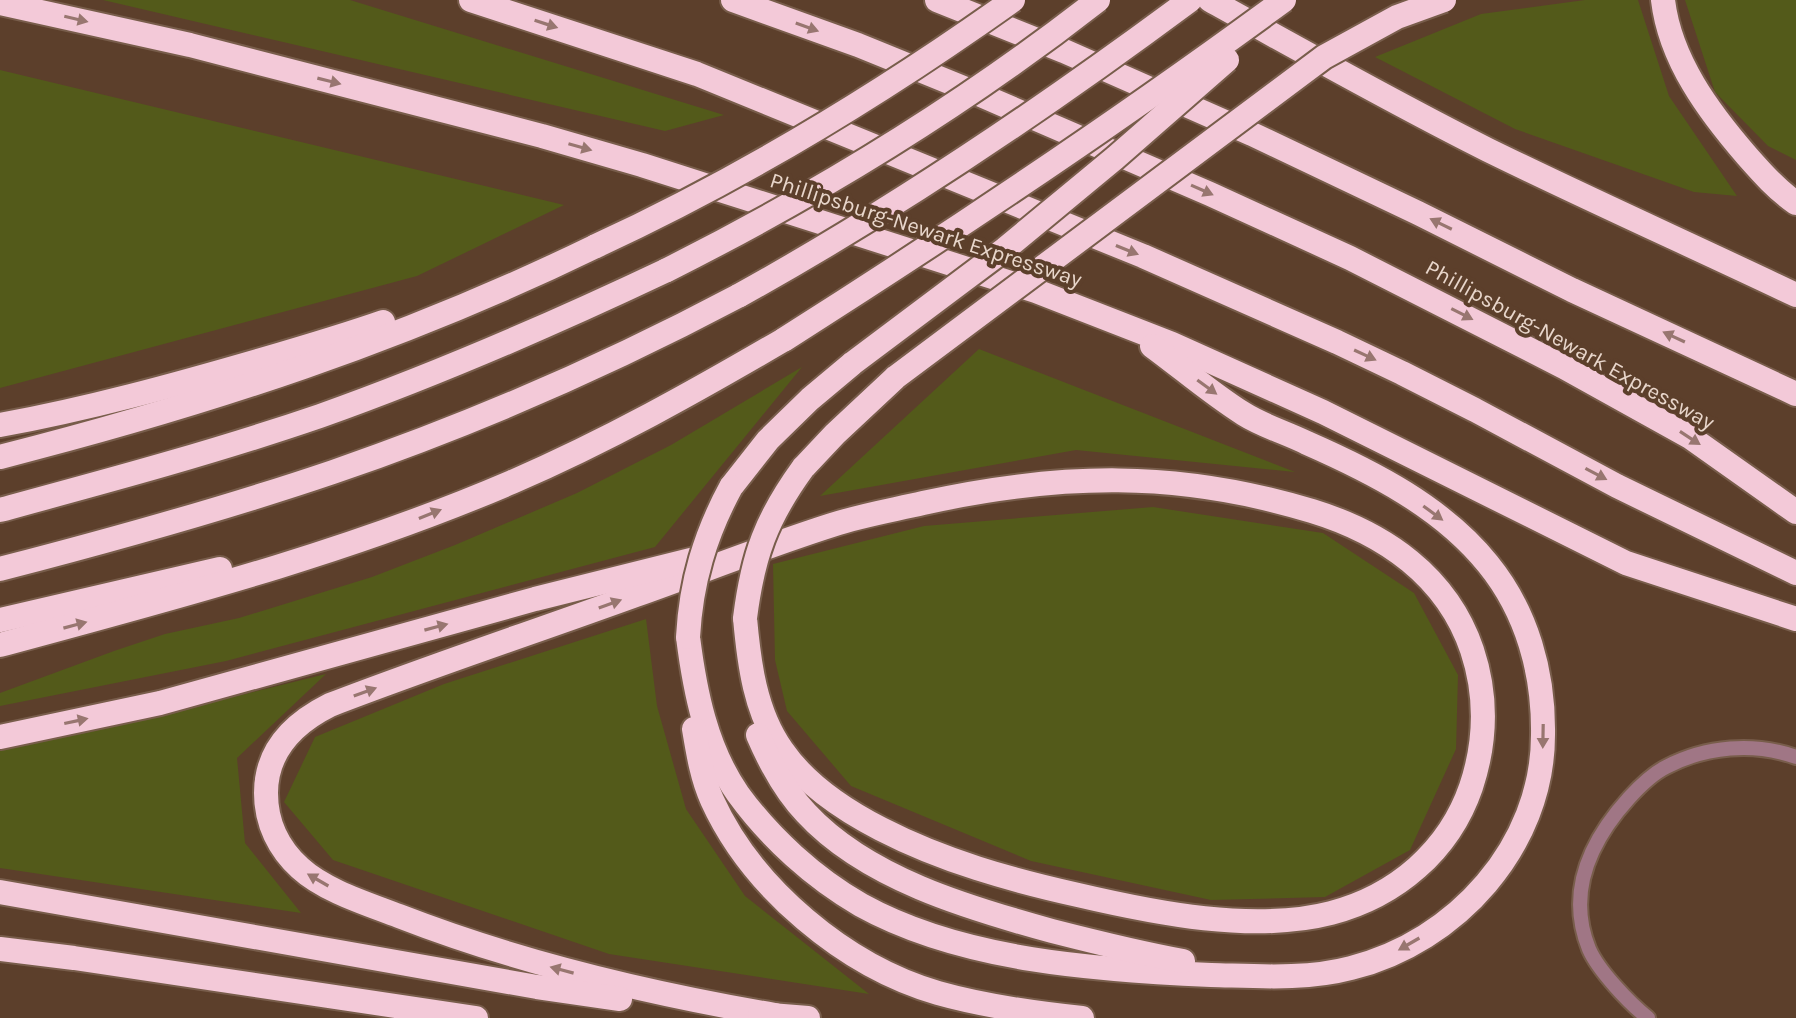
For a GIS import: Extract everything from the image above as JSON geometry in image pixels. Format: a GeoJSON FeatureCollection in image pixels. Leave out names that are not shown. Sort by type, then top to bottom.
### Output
{"type":"FeatureCollection","features":[{"type":"Feature","properties":{"kind":"highway"},"geometry":{"type":"LineString","coordinates":[[471,0],[697,74],[1143,256],[1402,373],[1617,486],[1796,573]]}},
{"type":"Feature","properties":{"kind":"highway","name":"Phillipsburg-Newark Expressway"},"geometry":{"type":"LineString","coordinates":[[733,0],[858,45],[976,93],[1350,258],[1564,367],[1690,437],[1796,512]]}},
{"type":"Feature","properties":{"kind":"highway","name":"Phillipsburg-Newark Expressway"},"geometry":{"type":"LineString","coordinates":[[937,0],[1064,51],[1239,128],[1572,290],[1796,394]]}},
{"type":"Feature","properties":{"kind":"highway"},"geometry":{"type":"LineString","coordinates":[[0,457],[179,408],[293,372],[458,309],[720,185],[884,88],[1013,0]]}},
{"type":"Feature","properties":{"kind":"highway"},"geometry":{"type":"LineString","coordinates":[[0,510],[206,453],[333,411],[485,352],[667,270],[752,226],[891,145],[1001,72],[1098,0]]}},
{"type":"Feature","properties":{"kind":"highway"},"geometry":{"type":"LineString","coordinates":[[0,569],[217,509],[334,472],[508,404],[665,333],[740,295],[928,183],[1063,92],[1190,0]]}},
{"type":"Feature","properties":{"kind":"highway"},"geometry":{"type":"LineString","coordinates":[[1210,0],[1486,148],[1796,295]]}},
{"type":"Feature","properties":{"kind":"highway"},"geometry":{"type":"LineString","coordinates":[[0,645],[267,571],[400,526],[512,482],[625,429],[785,339],[995,204],[1198,64],[1284,0]]}},
{"type":"Feature","properties":{"kind":"highway"},"geometry":{"type":"LineString","coordinates":[[1082,1018],[965,1000],[909,983],[858,958],[784,900],[740,850],[710,797],[701,768],[688,677],[693,585],[699,559],[731,487],[768,440],[810,399],[1040,221],[1295,0]]}},
{"type":"Feature","properties":{"kind":"highway"},"geometry":{"type":"LineString","coordinates":[[1296,975],[1180,960],[1037,927],[933,893],[903,880],[852,850],[807,815],[777,775],[766,753],[747,688],[743,642],[745,618],[757,552],[775,509],[803,468],[896,377],[1324,57],[1397,17],[1444,0]]}},
{"type":"Feature","properties":{"kind":"highway"},"geometry":{"type":"LineString","coordinates":[[1663,0],[1676,49],[1713,115],[1757,167],[1796,203]]}},
{"type":"Feature","properties":{"kind":"highway","name":"Phillipsburg-Newark Expressway"},"geometry":{"type":"LineString","coordinates":[[0,3],[190,45],[556,140],[1036,291],[1226,367],[1626,563],[1796,619]]}},
{"type":"Feature","properties":{"kind":"highway"},"geometry":{"type":"LineString","coordinates":[[0,425],[126,397],[282,354],[367,328],[596,246]]}},
{"type":"Feature","properties":{"kind":"highway"},"geometry":{"type":"LineString","coordinates":[[688,637],[692,671],[713,750],[741,798],[780,843],[832,886],[889,918],[949,940],[1017,956],[1127,970],[1243,976],[1296,975],[1347,969],[1399,951],[1438,927],[1474,898],[1491,879],[1518,837],[1541,767],[1543,719],[1540,684],[1532,649],[1515,604],[1472,544],[1427,508],[1365,471],[1245,415],[1122,324]]}},
{"type":"Feature","properties":{"kind":"highway"},"geometry":{"type":"LineString","coordinates":[[0,737],[160,703],[535,599],[838,523],[1001,488],[1110,480],[1172,483],[1236,492],[1352,525],[1396,549],[1433,583],[1463,628],[1479,678],[1484,728],[1467,798],[1444,839],[1412,873],[1374,898],[1329,914],[1281,921],[1231,920],[1132,907],[1054,890],[972,866],[907,842],[854,815],[812,784],[782,750],[762,710],[751,668],[745,618]]}},
{"type":"Feature","properties":{"kind":"highway"},"geometry":{"type":"LineString","coordinates":[[775,1015],[645,990],[548,966],[437,931],[342,893],[303,871],[289,857],[270,823],[266,788],[276,752],[286,738],[305,719],[330,705],[838,523]]}},
{"type":"Feature","properties":{"kind":"highway"},"geometry":{"type":"LineString","coordinates":[[0,620],[400,526]]}},
{"type":"Feature","properties":{"kind":"highway"},"geometry":{"type":"LineString","coordinates":[[0,892],[537,987],[643,1002],[808,1018]]}},
{"type":"Feature","properties":{"kind":"highway"},"geometry":{"type":"LineString","coordinates":[[0,949],[476,1018]]}},
{"type":"Feature","properties":{"kind":"lane"},"geometry":{"type":"LineString","coordinates":[[1648,1018],[1597,965],[1588,947],[1582,924],[1581,894],[1585,868],[1600,835],[1639,787],[1664,768],[1686,758],[1746,747],[1776,750],[1796,757]]}},
{"type":"Feature","properties":{"kind":"green space"},"geometry":{"type":"Polygon","coordinates":[[[103,0],[350,0],[724,115],[665,131],[103,0]]]}},
{"type":"Feature","properties":{"kind":"green space"},"geometry":{"type":"Polygon","coordinates":[[[1585,0],[1638,0],[1669,96],[1737,196],[1694,192],[1515,129],[1375,57],[1481,14],[1585,0]]]}},
{"type":"Feature","properties":{"kind":"green space"},"geometry":{"type":"Polygon","coordinates":[[[1685,0],[1796,0],[1796,160],[1768,146],[1715,92],[1685,0]]]}},
{"type":"Feature","properties":{"kind":"green space"},"geometry":{"type":"Polygon","coordinates":[[[0,70],[564,205],[417,276],[0,388],[0,70]]]}},
{"type":"Feature","properties":{"kind":"green space"},"geometry":{"type":"Polygon","coordinates":[[[979,349],[1295,472],[1076,450],[820,496],[979,349]]]}},
{"type":"Feature","properties":{"kind":"green space"},"geometry":{"type":"Polygon","coordinates":[[[802,367],[655,547],[226,661],[0,706],[0,693],[114,651],[165,634],[239,618],[372,577],[455,545],[577,493],[671,445],[802,367]]]}},
{"type":"Feature","properties":{"kind":"green space"},"geometry":{"type":"Polygon","coordinates":[[[1153,507],[1323,533],[1414,593],[1458,675],[1456,749],[1410,850],[1325,897],[1211,900],[1031,861],[851,786],[787,711],[775,660],[773,564],[924,526],[1153,507]]]}},
{"type":"Feature","properties":{"kind":"green space"},"geometry":{"type":"Polygon","coordinates":[[[646,619],[657,706],[686,809],[745,896],[869,994],[609,954],[333,860],[284,802],[315,737],[444,684],[646,619]]]}},
{"type":"Feature","properties":{"kind":"green space"},"geometry":{"type":"Polygon","coordinates":[[[326,674],[237,758],[245,843],[301,913],[0,868],[0,747],[128,723],[326,674]]]}}]}
